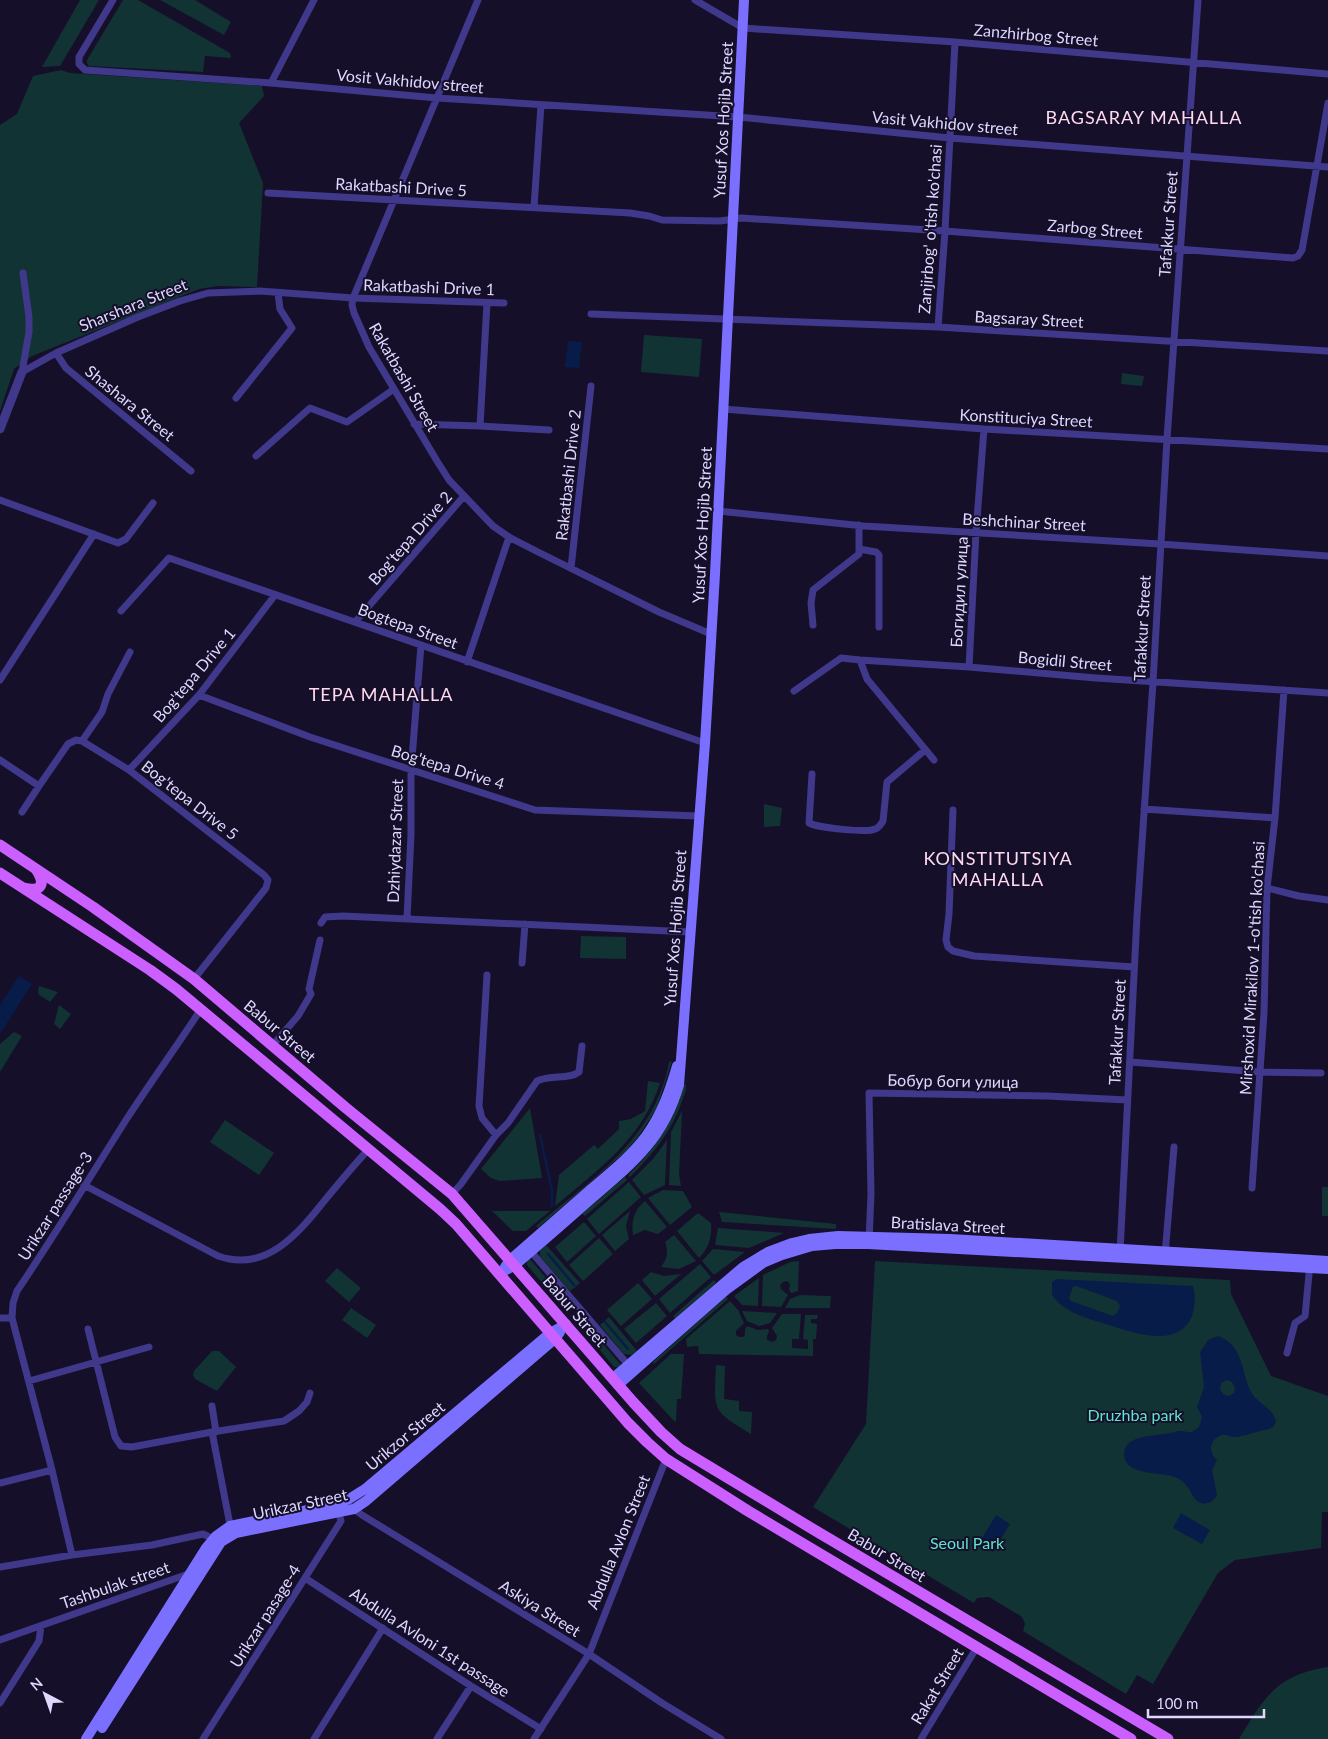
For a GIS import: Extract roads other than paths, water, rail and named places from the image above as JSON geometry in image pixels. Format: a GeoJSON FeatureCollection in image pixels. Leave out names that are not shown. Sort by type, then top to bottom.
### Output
{"type":"FeatureCollection","features":[{"type":"Feature","properties":{"kind":"main road","name":"Yusuf Xos Hojib Street"},"geometry":{"type":"LineString","coordinates":[[499,1274],[623,1172],[653,1140],[667,1118],[677,1094],[681,1076],[698,816],[705,744],[744,0]]}},
{"type":"Feature","properties":{"kind":"main road","name":"Babur Street"},"geometry":{"type":"LineString","coordinates":[[0,845],[101,912],[194,979],[327,1092],[452,1194],[656,1427],[680,1449],[1168,1739]]}},
{"type":"Feature","properties":{"kind":"main road"},"geometry":{"type":"LineString","coordinates":[[22,888],[31,890],[37,889],[41,885],[41,876],[36,869]]}},
{"type":"Feature","properties":{"kind":"main road","name":"Babur Street"},"geometry":{"type":"LineString","coordinates":[[0,873],[150,970],[201,1009],[448,1217],[646,1442],[666,1459],[858,1578],[1131,1739]]}},
{"type":"Feature","properties":{"kind":"main road"},"geometry":{"type":"LineString","coordinates":[[316,1106],[327,1092]]}},
{"type":"Feature","properties":{"kind":"main road","name":"Bratislava Street"},"geometry":{"type":"LineString","coordinates":[[616,1382],[726,1290],[763,1264],[782,1255],[812,1246],[869,1240],[1310,1264],[1328,1269]]}},
{"type":"Feature","properties":{"kind":"main road","name":"Bratislava Street"},"geometry":{"type":"LineString","coordinates":[[1310,1264],[1328,1261]]}},
{"type":"Feature","properties":{"kind":"main road","name":"Urikzar Street"},"geometry":{"type":"LineString","coordinates":[[340,1507],[354,1509],[366,1501],[566,1324]]}},
{"type":"Feature","properties":{"kind":"main road","name":"Urikzor Street"},"geometry":{"type":"LineString","coordinates":[[232,1530],[340,1507],[365,1489],[553,1336]]}},
{"type":"Feature","properties":{"kind":"main road"},"geometry":{"type":"LineString","coordinates":[[748,1511],[756,1506],[757,1496]]}},
{"type":"Feature","properties":{"kind":"main road"},"geometry":{"type":"LineString","coordinates":[[86,1739],[217,1540],[232,1530]]}},
{"type":"Feature","properties":{"kind":"main road"},"geometry":{"type":"LineString","coordinates":[[858,1578],[860,1567],[868,1562]]}},
{"type":"Feature","properties":{"kind":"main road"},"geometry":{"type":"LineString","coordinates":[[94,1739],[194,1575]]}},
{"type":"Feature","properties":{"kind":"main road"},"geometry":{"type":"LineString","coordinates":[[1084,1711],[1092,1705],[1093,1695]]}},
{"type":"Feature","properties":{"kind":"street","name":"Vosit Vakhidov street"},"geometry":{"type":"LineString","coordinates":[[113,0],[79,57],[78,60],[81,67],[85,70],[437,98],[738,117]]}},
{"type":"Feature","properties":{"kind":"street"},"geometry":{"type":"LineString","coordinates":[[271,84],[314,0]]}},
{"type":"Feature","properties":{"kind":"street"},"geometry":{"type":"LineString","coordinates":[[353,298],[478,0]]}},
{"type":"Feature","properties":{"kind":"street"},"geometry":{"type":"LineString","coordinates":[[695,0],[743,28]]}},
{"type":"Feature","properties":{"kind":"street","name":"Tafakkur Street"},"geometry":{"type":"LineString","coordinates":[[1120,1253],[1134,967],[1160,544],[1175,341],[1192,62],[1198,0]]}},
{"type":"Feature","properties":{"kind":"street","name":"Zanzhirbog Street"},"geometry":{"type":"LineString","coordinates":[[743,28],[955,42],[1328,74]]}},
{"type":"Feature","properties":{"kind":"street","name":"Zanjirbog' o'tish ko'chasi"},"geometry":{"type":"LineString","coordinates":[[938,328],[955,42]]}},
{"type":"Feature","properties":{"kind":"street","name":"Zarbog Street"},"geometry":{"type":"LineString","coordinates":[[733,220],[741,218],[945,231],[1293,258],[1298,256],[1302,250],[1328,103]]}},
{"type":"Feature","properties":{"kind":"street"},"geometry":{"type":"LineString","coordinates":[[534,207],[541,105]]}},
{"type":"Feature","properties":{"kind":"street","name":"Vasit Vakhidov street"},"geometry":{"type":"LineString","coordinates":[[738,117],[950,138],[1328,167]]}},
{"type":"Feature","properties":{"kind":"street","name":"Rakatbashi Drive 5"},"geometry":{"type":"LineString","coordinates":[[268,193],[630,213],[662,220],[720,222],[733,220]]}},
{"type":"Feature","properties":{"kind":"street"},"geometry":{"type":"LineString","coordinates":[[0,429],[22,372],[27,348],[29,317],[24,274]]}},
{"type":"Feature","properties":{"kind":"street","name":"Sharshara Street"},"geometry":{"type":"LineString","coordinates":[[22,372],[56,353],[163,307],[199,295],[219,292],[278,293],[353,298]]}},
{"type":"Feature","properties":{"kind":"street"},"geometry":{"type":"LineString","coordinates":[[236,398],[292,328],[280,309],[278,293]]}},
{"type":"Feature","properties":{"kind":"street","name":"Rakatbashi Drive 1"},"geometry":{"type":"LineString","coordinates":[[353,298],[504,303]]}},
{"type":"Feature","properties":{"kind":"street","name":"Rakatbashi Street"},"geometry":{"type":"LineString","coordinates":[[353,298],[352,305],[357,321],[369,347],[414,424],[443,471],[493,526],[509,537],[659,612],[710,634]]}},
{"type":"Feature","properties":{"kind":"street"},"geometry":{"type":"LineString","coordinates":[[480,426],[486,303]]}},
{"type":"Feature","properties":{"kind":"street","name":"Bagsarаy Street"},"geometry":{"type":"LineString","coordinates":[[591,314],[938,328],[1328,351]]}},
{"type":"Feature","properties":{"kind":"street","name":"Shashara Street"},"geometry":{"type":"LineString","coordinates":[[56,353],[66,368],[191,471]]}},
{"type":"Feature","properties":{"kind":"street","name":"Rakatbashi Drive 2"},"geometry":{"type":"LineString","coordinates":[[571,568],[591,386]]}},
{"type":"Feature","properties":{"kind":"street"},"geometry":{"type":"LineString","coordinates":[[256,456],[310,408],[347,422],[394,389]]}},
{"type":"Feature","properties":{"kind":"street","name":"Konstituciya Street"},"geometry":{"type":"LineString","coordinates":[[723,409],[984,429],[1328,449]]}},
{"type":"Feature","properties":{"kind":"street"},"geometry":{"type":"LineString","coordinates":[[414,424],[549,430]]}},
{"type":"Feature","properties":{"kind":"street","name":"Богидил улица"},"geometry":{"type":"LineString","coordinates":[[969,667],[976,532],[984,429]]}},
{"type":"Feature","properties":{"kind":"street","name":"Bog'tepa Drive 2"},"geometry":{"type":"LineString","coordinates":[[356,621],[464,496]]}},
{"type":"Feature","properties":{"kind":"street"},"geometry":{"type":"LineString","coordinates":[[0,500],[118,543],[126,539],[153,503]]}},
{"type":"Feature","properties":{"kind":"street","name":"Beshchinar Street"},"geometry":{"type":"LineString","coordinates":[[718,511],[859,526],[1328,556]]}},
{"type":"Feature","properties":{"kind":"street"},"geometry":{"type":"LineString","coordinates":[[813,625],[811,603],[813,590],[859,554],[859,526]]}},
{"type":"Feature","properties":{"kind":"street"},"geometry":{"type":"LineString","coordinates":[[0,680],[94,534]]}},
{"type":"Feature","properties":{"kind":"street"},"geometry":{"type":"LineString","coordinates":[[467,662],[509,537]]}},
{"type":"Feature","properties":{"kind":"street"},"geometry":{"type":"LineString","coordinates":[[859,549],[876,552],[879,555],[879,627]]}},
{"type":"Feature","properties":{"kind":"street","name":"Bogtepa Street"},"geometry":{"type":"LineString","coordinates":[[122,611],[169,558],[275,596],[356,621],[467,662],[705,744]]}},
{"type":"Feature","properties":{"kind":"street","name":"Bog'tepa Drive 1"},"geometry":{"type":"LineString","coordinates":[[130,770],[199,695],[275,596]]}},
{"type":"Feature","properties":{"kind":"street","name":"Dzhiydazar Street"},"geometry":{"type":"LineString","coordinates":[[407,918],[411,771],[421,645]]}},
{"type":"Feature","properties":{"kind":"street"},"geometry":{"type":"LineString","coordinates":[[22,812],[68,744],[76,740],[82,741],[102,712],[108,694],[130,652]]}},
{"type":"Feature","properties":{"kind":"street","name":"Bogidil Street"},"geometry":{"type":"LineString","coordinates":[[794,691],[841,658],[1153,682],[1328,693]]}},
{"type":"Feature","properties":{"kind":"street"},"geometry":{"type":"LineString","coordinates":[[860,660],[868,678],[934,760]]}},
{"type":"Feature","properties":{"kind":"street","name":"Mirshoxid Mirakilov 1-o'tish ko'chasi"},"geometry":{"type":"LineString","coordinates":[[1252,1188],[1264,1013],[1267,888],[1275,818],[1284,690]]}},
{"type":"Feature","properties":{"kind":"street","name":"Bog'tepa Drive 4"},"geometry":{"type":"LineString","coordinates":[[199,695],[310,738],[535,810],[698,816]]}},
{"type":"Feature","properties":{"kind":"street","name":"Bog'tepa Drive 5"},"geometry":{"type":"LineString","coordinates":[[82,741],[130,770],[213,834],[268,880],[266,888],[194,979]]}},
{"type":"Feature","properties":{"kind":"street"},"geometry":{"type":"LineString","coordinates":[[812,774],[809,823],[840,829],[874,830],[883,821],[887,782],[925,750]]}},
{"type":"Feature","properties":{"kind":"street"},"geometry":{"type":"LineString","coordinates":[[0,760],[39,786]]}},
{"type":"Feature","properties":{"kind":"street"},"geometry":{"type":"LineString","coordinates":[[1144,809],[1275,818]]}},
{"type":"Feature","properties":{"kind":"street"},"geometry":{"type":"LineString","coordinates":[[953,810],[949,914],[946,940],[948,947],[953,951],[974,956],[1134,967]]}},
{"type":"Feature","properties":{"kind":"street"},"geometry":{"type":"LineString","coordinates":[[1267,888],[1299,896],[1328,900]]}},
{"type":"Feature","properties":{"kind":"street"},"geometry":{"type":"LineString","coordinates":[[321,924],[325,916],[343,916],[690,932]]}},
{"type":"Feature","properties":{"kind":"street"},"geometry":{"type":"LineString","coordinates":[[522,963],[525,924]]}},
{"type":"Feature","properties":{"kind":"street"},"geometry":{"type":"LineString","coordinates":[[272,1046],[298,1016],[311,994],[309,989],[320,940]]}},
{"type":"Feature","properties":{"kind":"street"},"geometry":{"type":"LineString","coordinates":[[487,975],[479,1106],[482,1118],[496,1136]]}},
{"type":"Feature","properties":{"kind":"street","name":"Urikzar passage-3"},"geometry":{"type":"LineString","coordinates":[[72,1555],[12,1318],[13,1303],[17,1291],[84,1185],[148,1086],[201,1009]]}},
{"type":"Feature","properties":{"kind":"street"},"geometry":{"type":"LineString","coordinates":[[452,1194],[508,1123],[537,1081],[544,1077],[577,1074],[579,1072],[582,1046]]}},
{"type":"Feature","properties":{"kind":"street"},"geometry":{"type":"LineString","coordinates":[[1130,1062],[1260,1072],[1321,1073]]}},
{"type":"Feature","properties":{"kind":"street","name":"Бобур боги улица"},"geometry":{"type":"LineString","coordinates":[[869,1240],[871,1194],[869,1093],[1047,1096],[1128,1100]]}},
{"type":"Feature","properties":{"kind":"street"},"geometry":{"type":"LineString","coordinates":[[1165,1256],[1174,1147]]}},
{"type":"Feature","properties":{"kind":"street"},"geometry":{"type":"LineString","coordinates":[[84,1185],[218,1256],[238,1261],[255,1259],[270,1253],[286,1243],[306,1224],[368,1150]]}},
{"type":"Feature","properties":{"kind":"street"},"geometry":{"type":"LineString","coordinates":[[528,1249],[631,1368]]}},
{"type":"Feature","properties":{"kind":"street"},"geometry":{"type":"LineString","coordinates":[[1288,1352],[1295,1323],[1305,1316],[1310,1264]]}},
{"type":"Feature","properties":{"kind":"street"},"geometry":{"type":"LineString","coordinates":[[0,1318],[12,1318]]}},
{"type":"Feature","properties":{"kind":"street"},"geometry":{"type":"LineString","coordinates":[[88,1329],[115,1437],[121,1446],[132,1447],[284,1421],[307,1402],[310,1393]]}},
{"type":"Feature","properties":{"kind":"street"},"geometry":{"type":"LineString","coordinates":[[29,1381],[149,1347]]}},
{"type":"Feature","properties":{"kind":"street"},"geometry":{"type":"LineString","coordinates":[[212,1406],[214,1432],[232,1530]]}},
{"type":"Feature","properties":{"kind":"street","name":"Abdulla Avlon Street"},"geometry":{"type":"LineString","coordinates":[[534,1739],[589,1654],[666,1459]]}},
{"type":"Feature","properties":{"kind":"street"},"geometry":{"type":"LineString","coordinates":[[0,1483],[52,1470]]}},
{"type":"Feature","properties":{"kind":"street","name":"Urikzar pasage-4"},"geometry":{"type":"LineString","coordinates":[[203,1739],[341,1521],[340,1507]]}},
{"type":"Feature","properties":{"kind":"street","name":"Askiya Street"},"geometry":{"type":"LineString","coordinates":[[354,1509],[589,1654],[719,1739]]}},
{"type":"Feature","properties":{"kind":"street"},"geometry":{"type":"LineString","coordinates":[[0,1567],[72,1555],[152,1545],[204,1534],[217,1540]]}},
{"type":"Feature","properties":{"kind":"street","name":"Tashbulak street"},"geometry":{"type":"LineString","coordinates":[[0,1640],[194,1575]]}},
{"type":"Feature","properties":{"kind":"street","name":"Abdulla Avloni 1st passage"},"geometry":{"type":"LineString","coordinates":[[305,1578],[471,1686],[541,1729]]}},
{"type":"Feature","properties":{"kind":"street"},"geometry":{"type":"LineString","coordinates":[[0,1703],[38,1641],[41,1626]]}},
{"type":"Feature","properties":{"kind":"street"},"geometry":{"type":"LineString","coordinates":[[314,1739],[383,1628]]}},
{"type":"Feature","properties":{"kind":"street","name":"Rakat Street"},"geometry":{"type":"LineString","coordinates":[[921,1739],[977,1647]]}},
{"type":"Feature","properties":{"kind":"street"},"geometry":{"type":"LineString","coordinates":[[438,1739],[471,1686]]}},
{"type":"Feature","properties":{"kind":"water"},"geometry":{"type":"Polygon","coordinates":[[[568,341],[582,342],[579,368],[565,367],[568,341]]]}},
{"type":"Feature","properties":{"kind":"water"},"geometry":{"type":"Polygon","coordinates":[[[19,976],[32,984],[0,1034],[0,1005],[19,976]]]}},
{"type":"Feature","properties":{"kind":"water"},"geometry":{"type":"Polygon","coordinates":[[[1057,1279],[1193,1286],[1194,1308],[1186,1326],[1177,1332],[1155,1336],[1130,1332],[1070,1311],[1052,1295],[1052,1282],[1057,1279]],[[1076,1286],[1073,1287],[1069,1298],[1071,1301],[1113,1316],[1117,1313],[1120,1306],[1117,1301],[1076,1286]]]}},
{"type":"Feature","properties":{"kind":"water"},"geometry":{"type":"Polygon","coordinates":[[[1218,1336],[1233,1346],[1237,1352],[1251,1392],[1272,1413],[1276,1422],[1269,1429],[1237,1437],[1222,1435],[1215,1439],[1211,1450],[1217,1460],[1212,1470],[1217,1495],[1210,1502],[1201,1503],[1197,1501],[1187,1486],[1178,1478],[1135,1469],[1125,1460],[1124,1453],[1130,1442],[1136,1439],[1179,1431],[1192,1432],[1199,1427],[1202,1417],[1197,1407],[1204,1387],[1200,1352],[1208,1340],[1218,1336]],[[1227,1380],[1221,1383],[1220,1389],[1223,1394],[1229,1396],[1234,1393],[1235,1388],[1232,1382],[1227,1380]]]}},
{"type":"Feature","properties":{"kind":"water"},"geometry":{"type":"Polygon","coordinates":[[[1181,1513],[1210,1530],[1202,1544],[1173,1528],[1181,1513]]]}},
{"type":"Feature","properties":{"kind":"water"},"geometry":{"type":"Polygon","coordinates":[[[996,1515],[1010,1524],[993,1552],[979,1543],[996,1515]]]}},
{"type":"Feature","properties":{"kind":"waterway"},"geometry":{"type":"LineString","coordinates":[[540,1135],[552,1190],[552,1206]]}},
{"type":"Feature","properties":{"kind":"waterway"},"geometry":{"type":"LineString","coordinates":[[548,1254],[574,1285]]}},
{"type":"Feature","properties":{"kind":"waterway"},"geometry":{"type":"LineString","coordinates":[[605,1322],[628,1349]]}},
{"type":"Feature","properties":{"kind":"district","name":"BAGSARAY MAHALLA"},"geometry":{"type":"Point","coordinates":[1144,118]}},
{"type":"Feature","properties":{"kind":"district","name":"TEPA MAHALLA"},"geometry":{"type":"Point","coordinates":[381,695]}},
{"type":"Feature","properties":{"kind":"district","name":"KONSTITUTSIYA MAHALLA"},"geometry":{"type":"Point","coordinates":[998,870]}},
{"type":"Feature","properties":{"kind":"park label","name":"Druzhba park"},"geometry":{"type":"Point","coordinates":[1135,1415]}},
{"type":"Feature","properties":{"kind":"park label","name":"Seoul Park"},"geometry":{"type":"Point","coordinates":[967,1543]}}]}
